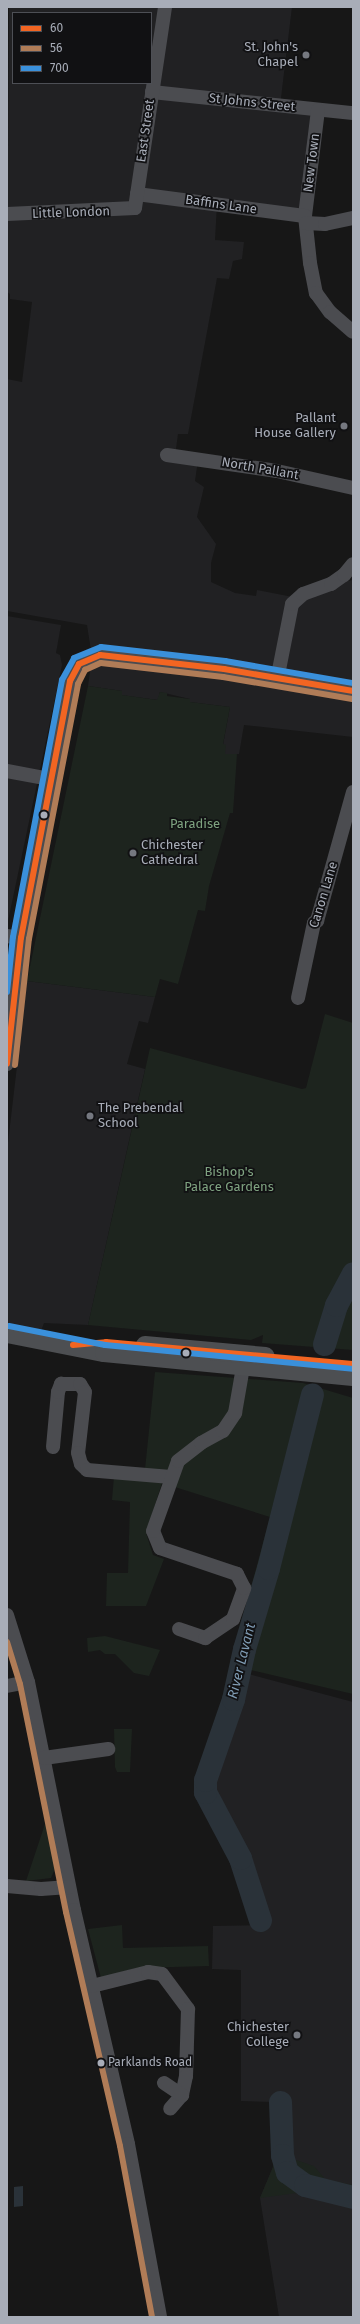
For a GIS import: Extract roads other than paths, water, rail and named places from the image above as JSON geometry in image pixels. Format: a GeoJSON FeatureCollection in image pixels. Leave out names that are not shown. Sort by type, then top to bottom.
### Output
{"type":"FeatureCollection","features":[{"type":"Feature","properties":{"kind":"main road"},"geometry":{"type":"LineString","coordinates":[[7,1334],[35,1341],[73,1345],[104,1353],[353,1377]]}},
{"type":"Feature","properties":{"kind":"main road"},"geometry":{"type":"LineString","coordinates":[[7,1346],[35,1341]]}},
{"type":"Feature","properties":{"kind":"main road"},"geometry":{"type":"LineString","coordinates":[[73,1345],[106,1342],[353,1364]]}},
{"type":"Feature","properties":{"kind":"street","name":"East Street"},"geometry":{"type":"LineString","coordinates":[[135,208],[165,7]]}},
{"type":"Feature","properties":{"kind":"street","name":"St Johns Street"},"geometry":{"type":"LineString","coordinates":[[152,92],[353,113]]}},
{"type":"Feature","properties":{"kind":"street","name":"New Town"},"geometry":{"type":"LineString","coordinates":[[318,110],[306,219],[310,263],[316,292],[330,312],[353,332]]}},
{"type":"Feature","properties":{"kind":"street","name":"Baffins Lane"},"geometry":{"type":"LineString","coordinates":[[137,194],[306,219],[325,224],[353,218]]}},
{"type":"Feature","properties":{"kind":"street","name":"Little London"},"geometry":{"type":"LineString","coordinates":[[7,214],[135,208]]}},
{"type":"Feature","properties":{"kind":"street","name":"North Pallant"},"geometry":{"type":"LineString","coordinates":[[167,455],[277,471],[353,488]]}},
{"type":"Feature","properties":{"kind":"street"},"geometry":{"type":"LineString","coordinates":[[277,680],[292,604],[303,594],[331,584],[344,575],[353,564]]}},
{"type":"Feature","properties":{"kind":"street"},"geometry":{"type":"LineString","coordinates":[[7,1064],[21,938],[50,779],[71,676],[79,664],[92,657],[100,655],[224,669],[277,680],[353,691]]}},
{"type":"Feature","properties":{"kind":"street"},"geometry":{"type":"LineString","coordinates":[[7,771],[50,779]]}},
{"type":"Feature","properties":{"kind":"street","name":"Canon Lane"},"geometry":{"type":"LineString","coordinates":[[298,998],[314,923],[317,921],[353,792]]}},
{"type":"Feature","properties":{"kind":"street"},"geometry":{"type":"LineString","coordinates":[[7,936],[21,938]]}},
{"type":"Feature","properties":{"kind":"street"},"geometry":{"type":"LineString","coordinates":[[179,1628],[205,1638],[233,1619],[244,1588],[237,1574],[160,1548],[154,1531],[171,1477],[178,1461],[201,1443],[223,1431],[235,1413],[243,1366]]}},
{"type":"Feature","properties":{"kind":"street"},"geometry":{"type":"LineString","coordinates":[[53,1447],[58,1392],[61,1384],[80,1384],[85,1392],[78,1453],[81,1464],[87,1470],[171,1477]]}},
{"type":"Feature","properties":{"kind":"street"},"geometry":{"type":"LineString","coordinates":[[7,1615],[28,1682],[69,1887],[128,2144],[160,2317]]}},
{"type":"Feature","properties":{"kind":"street"},"geometry":{"type":"LineString","coordinates":[[7,1686],[28,1682]]}},
{"type":"Feature","properties":{"kind":"street"},"geometry":{"type":"LineString","coordinates":[[44,1758],[108,1749]]}},
{"type":"Feature","properties":{"kind":"street"},"geometry":{"type":"LineString","coordinates":[[7,1886],[41,1889],[69,1887]]}},
{"type":"Feature","properties":{"kind":"street"},"geometry":{"type":"LineString","coordinates":[[92,1986],[148,1972],[162,1974],[188,2009],[186,2076],[182,2095],[170,2109]]}},
{"type":"Feature","properties":{"kind":"street"},"geometry":{"type":"LineString","coordinates":[[164,2083],[182,2095]]}},
{"type":"Feature","properties":{"kind":"waterway","name":"River Lavant"},"geometry":{"type":"LineString","coordinates":[[324,1344],[336,1305],[353,1273]]}},
{"type":"Feature","properties":{"kind":"waterway","name":"River Lavant"},"geometry":{"type":"LineString","coordinates":[[260,1920],[240,1858],[205,1792],[205,1780],[233,1699],[244,1649],[268,1568],[312,1394]]}},
{"type":"Feature","properties":{"kind":"waterway","name":"River Lavant"},"geometry":{"type":"LineString","coordinates":[[280,2102],[282,2155],[287,2172],[305,2185],[353,2197]]}},
{"type":"Feature","properties":{"kind":"place","name":"St. John's Chapel"},"geometry":{"type":"Point","coordinates":[306,55]}},
{"type":"Feature","properties":{"kind":"place","name":"Pallant House Gallery"},"geometry":{"type":"Point","coordinates":[344,426]}},
{"type":"Feature","properties":{"kind":"place","name":"Chichester Cathedral"},"geometry":{"type":"Point","coordinates":[133,853]}},
{"type":"Feature","properties":{"kind":"place","name":"The Prebendal School"},"geometry":{"type":"Point","coordinates":[90,1116]}},
{"type":"Feature","properties":{"kind":"place","name":"Chichester College"},"geometry":{"type":"Point","coordinates":[297,2035]}},
{"type":"Feature","properties":{"kind":"place","name":"Parklands Road"},"geometry":{"type":"Point","coordinates":[101,2063]}},
{"type":"Feature","properties":{"kind":"park label","name":"Paradise"},"geometry":{"type":"Point","coordinates":[195,824]}},
{"type":"Feature","properties":{"kind":"park label","name":"Bishop's Palace Gardens"},"geometry":{"type":"Point","coordinates":[229,1180]}}]}
